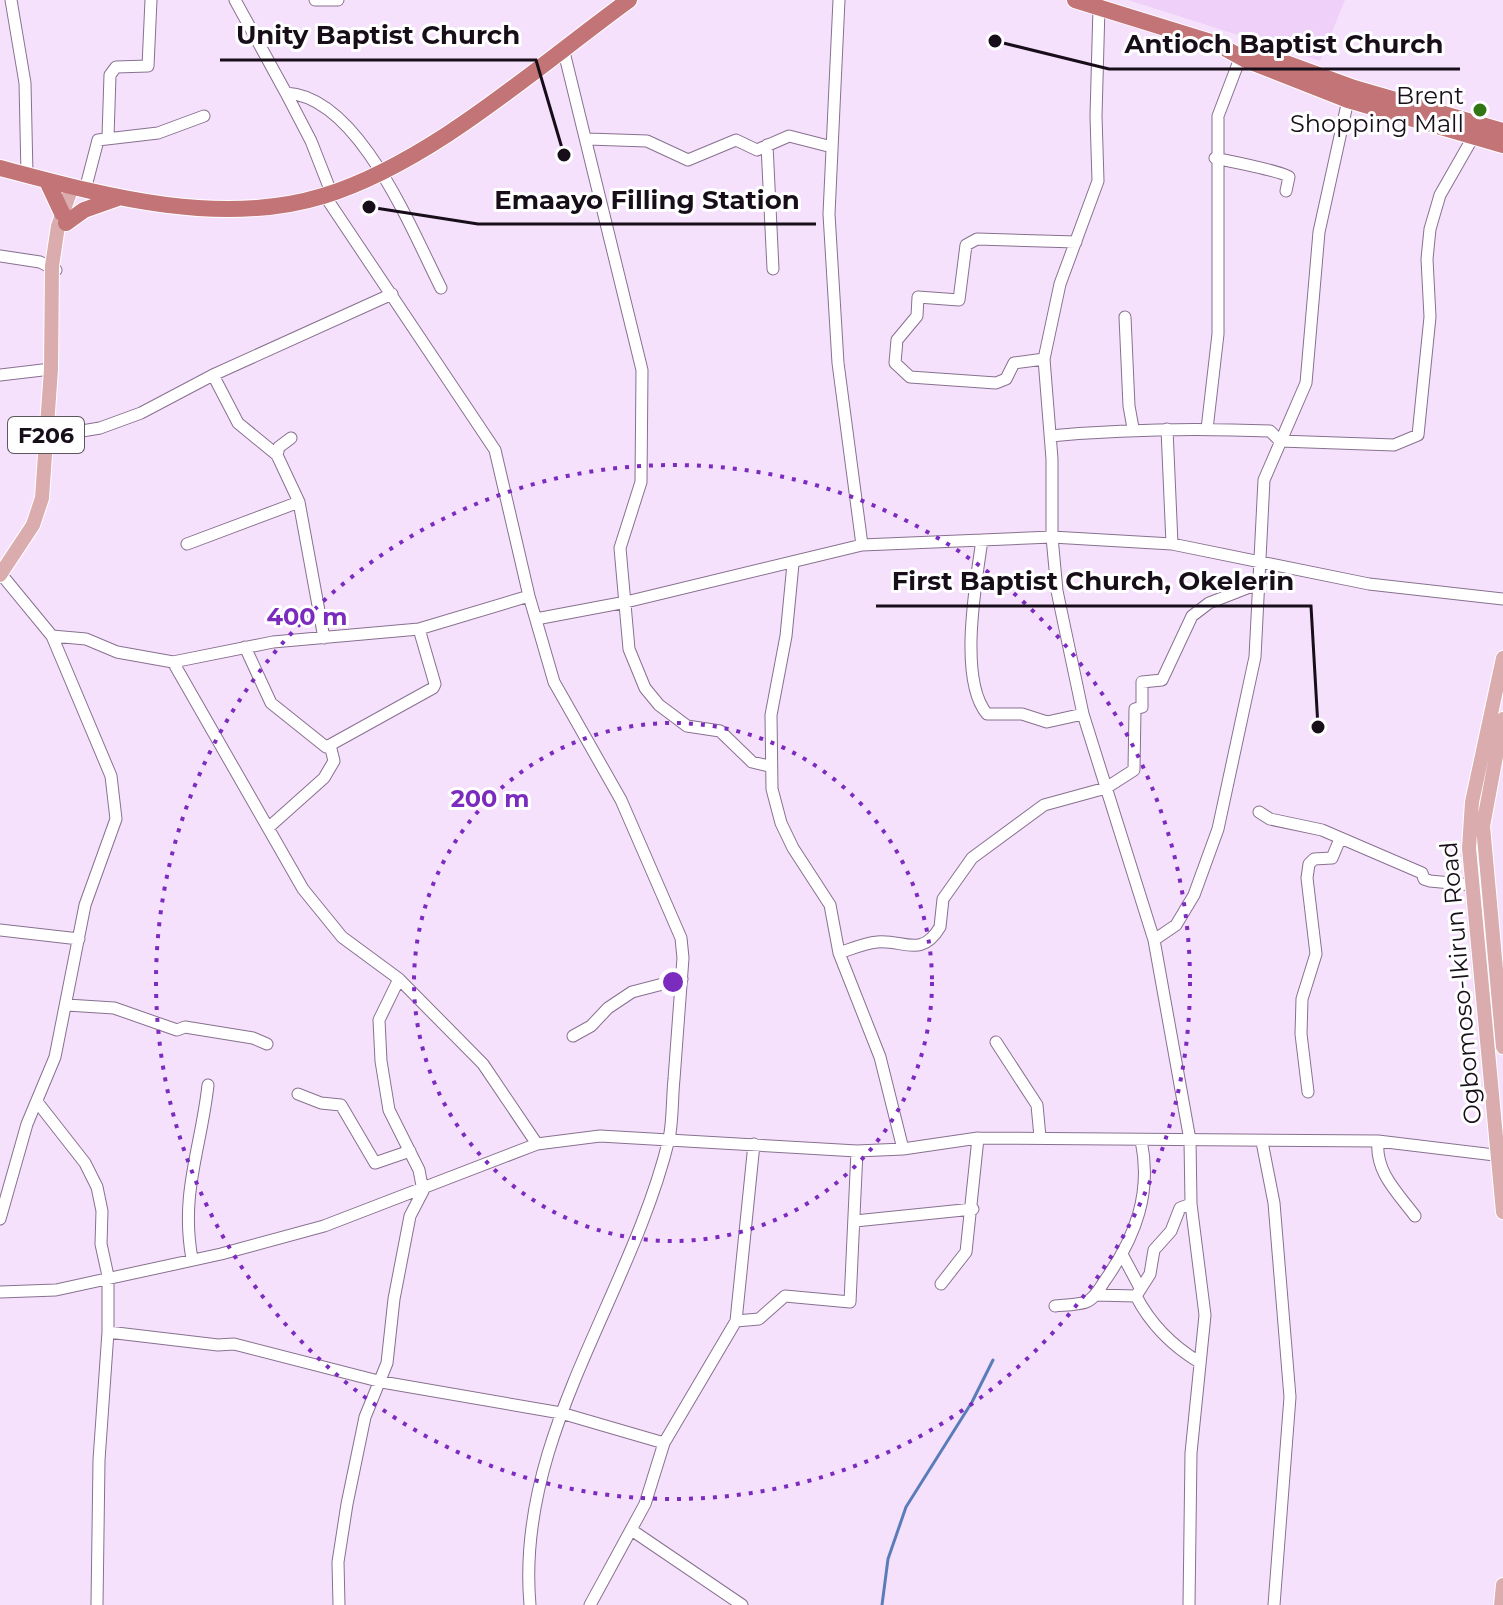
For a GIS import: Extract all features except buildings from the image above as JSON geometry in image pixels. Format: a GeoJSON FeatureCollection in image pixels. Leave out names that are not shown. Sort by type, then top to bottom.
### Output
{"type":"FeatureCollection","features":[{"type":"Feature","properties":{"kind":"highway"},"geometry":{"type":"LineString","coordinates":[[0,168],[78,189],[157,203],[240,208],[328,194],[379,173],[449,131],[629,0]]}},
{"type":"Feature","properties":{"kind":"highway"},"geometry":{"type":"LineString","coordinates":[[1075,0],[1354,88],[1503,131]]}},
{"type":"Feature","properties":{"kind":"highway"},"geometry":{"type":"LineString","coordinates":[[1237,51],[1348,100],[1472,139],[1503,145]]}},
{"type":"Feature","properties":{"kind":"highway"},"geometry":{"type":"LineString","coordinates":[[47,181],[64,218],[123,197]]}},
{"type":"Feature","properties":{"kind":"main road","name":"F206"},"geometry":{"type":"LineString","coordinates":[[0,574],[33,525],[42,498],[54,274],[64,218],[78,189]]}},
{"type":"Feature","properties":{"kind":"main road","name":"Ogbomoso-Ikirun Road"},"geometry":{"type":"LineString","coordinates":[[1503,658],[1472,802],[1469,848],[1503,1212]]}},
{"type":"Feature","properties":{"kind":"main road","name":"Ogbomoso-Ikirun Road"},"geometry":{"type":"LineString","coordinates":[[1503,719],[1483,837],[1503,1047]]}},
{"type":"Feature","properties":{"kind":"main road"},"geometry":{"type":"LineString","coordinates":[[1501,1605],[1503,1585]]}},
{"type":"Feature","properties":{"kind":"street"},"geometry":{"type":"LineString","coordinates":[[11,0],[25,83],[27,175]]}},
{"type":"Feature","properties":{"kind":"street"},"geometry":{"type":"LineString","coordinates":[[108,137],[110,75],[116,67],[148,66],[151,0]]}},
{"type":"Feature","properties":{"kind":"street"},"geometry":{"type":"LineString","coordinates":[[235,0],[311,141],[328,194],[495,450],[529,596],[564,704],[621,800],[681,938],[682,979],[669,1138],[625,1268],[561,1413],[536,1503],[530,1545],[530,1605]]}},
{"type":"Feature","properties":{"kind":"street"},"geometry":{"type":"LineString","coordinates":[[315,0],[338,0]]}},
{"type":"Feature","properties":{"kind":"street"},"geometry":{"type":"LineString","coordinates":[[839,0],[829,214],[832,285],[862,545]]}},
{"type":"Feature","properties":{"kind":"street"},"geometry":{"type":"LineString","coordinates":[[1099,7],[1098,181],[1060,284],[1044,359],[1050,436],[1052,537],[1057,591],[1083,714],[1154,940],[1190,1140],[1191,1204],[1205,1315],[1191,1453],[1189,1605]]}},
{"type":"Feature","properties":{"kind":"street"},"geometry":{"type":"LineString","coordinates":[[0,21],[14,18]]}},
{"type":"Feature","properties":{"kind":"street"},"geometry":{"type":"LineString","coordinates":[[563,48],[588,139],[642,370],[641,482],[620,548],[629,649],[651,697],[676,720],[702,730],[720,731],[752,762],[769,766]]}},
{"type":"Feature","properties":{"kind":"street"},"geometry":{"type":"LineString","coordinates":[[1207,429],[1219,310],[1215,158],[1218,116],[1237,51]]}},
{"type":"Feature","properties":{"kind":"street"},"geometry":{"type":"LineString","coordinates":[[286,93],[302,94],[352,128],[441,288]]}},
{"type":"Feature","properties":{"kind":"street"},"geometry":{"type":"LineString","coordinates":[[1154,940],[1176,925],[1194,895],[1218,829],[1255,657],[1264,480],[1306,383],[1319,232],[1348,100]]}},
{"type":"Feature","properties":{"kind":"street"},"geometry":{"type":"LineString","coordinates":[[78,189],[95,142],[108,137],[158,133],[204,116]]}},
{"type":"Feature","properties":{"kind":"street"},"geometry":{"type":"LineString","coordinates":[[588,139],[647,141],[688,160],[736,140],[757,150],[789,136],[832,147]]}},
{"type":"Feature","properties":{"kind":"street"},"geometry":{"type":"LineString","coordinates":[[1050,436],[1133,428],[1207,429],[1270,431],[1280,441],[1394,445],[1418,435],[1430,317],[1427,259],[1430,229],[1440,195],[1472,139]]}},
{"type":"Feature","properties":{"kind":"street"},"geometry":{"type":"LineString","coordinates":[[767,145],[773,269]]}},
{"type":"Feature","properties":{"kind":"street"},"geometry":{"type":"LineString","coordinates":[[1215,158],[1254,169],[1280,170],[1289,177],[1286,191]]}},
{"type":"Feature","properties":{"kind":"street"},"geometry":{"type":"LineString","coordinates":[[1044,359],[1014,363],[1006,379],[996,383],[910,377],[895,363],[897,340],[917,316],[918,297],[959,300],[966,245],[977,239],[1076,242]]}},
{"type":"Feature","properties":{"kind":"street"},"geometry":{"type":"LineString","coordinates":[[0,256],[54,274]]}},
{"type":"Feature","properties":{"kind":"street"},"geometry":{"type":"LineString","coordinates":[[46,437],[100,428],[141,413],[213,375],[392,294]]}},
{"type":"Feature","properties":{"kind":"street"},"geometry":{"type":"LineString","coordinates":[[1125,317],[1133,428]]}},
{"type":"Feature","properties":{"kind":"street"},"geometry":{"type":"LineString","coordinates":[[0,375],[51,369]]}},
{"type":"Feature","properties":{"kind":"street"},"geometry":{"type":"LineString","coordinates":[[213,375],[238,423],[277,455],[299,502],[324,638]]}},
{"type":"Feature","properties":{"kind":"street"},"geometry":{"type":"LineString","coordinates":[[1167,429],[1172,544]]}},
{"type":"Feature","properties":{"kind":"street"},"geometry":{"type":"LineString","coordinates":[[277,455],[279,447],[291,438]]}},
{"type":"Feature","properties":{"kind":"street"},"geometry":{"type":"LineString","coordinates":[[187,544],[299,502]]}},
{"type":"Feature","properties":{"kind":"street"},"geometry":{"type":"LineString","coordinates":[[536,619],[626,602],[862,545],[1052,537],[1172,544],[1369,584],[1503,599]]}},
{"type":"Feature","properties":{"kind":"street"},"geometry":{"type":"LineString","coordinates":[[982,540],[970,611],[975,691],[980,706],[987,714],[1022,714],[1047,722],[1083,714]]}},
{"type":"Feature","properties":{"kind":"street"},"geometry":{"type":"LineString","coordinates":[[793,564],[790,608],[771,715],[769,766],[781,823],[830,905],[839,953],[880,1057],[903,1149]]}},
{"type":"Feature","properties":{"kind":"street"},"geometry":{"type":"LineString","coordinates":[[0,574],[52,636],[111,776],[116,797],[116,819],[85,905],[55,1057],[27,1124],[0,1219]]}},
{"type":"Feature","properties":{"kind":"street"},"geometry":{"type":"LineString","coordinates":[[839,953],[877,942],[915,947],[928,939],[940,927],[943,899],[972,858],[1044,805],[1106,788],[1134,770],[1135,709],[1142,707],[1142,682],[1162,680],[1182,644],[1185,625],[1209,603],[1260,583]]}},
{"type":"Feature","properties":{"kind":"street"},"geometry":{"type":"LineString","coordinates":[[52,636],[86,639],[117,652],[173,662],[245,647],[419,629],[529,596]]}},
{"type":"Feature","properties":{"kind":"street"},"geometry":{"type":"LineString","coordinates":[[245,647],[271,703],[326,747],[433,688],[435,684],[419,629]]}},
{"type":"Feature","properties":{"kind":"street"},"geometry":{"type":"LineString","coordinates":[[173,662],[324,919],[342,937],[399,979],[483,1064],[537,1144]]}},
{"type":"Feature","properties":{"kind":"street"},"geometry":{"type":"LineString","coordinates":[[268,828],[324,778],[334,761],[330,745]]}},
{"type":"Feature","properties":{"kind":"street"},"geometry":{"type":"LineString","coordinates":[[1259,812],[1270,819],[1322,830],[1422,873],[1424,879],[1472,885]]}},
{"type":"Feature","properties":{"kind":"street"},"geometry":{"type":"LineString","coordinates":[[1308,1092],[1301,1023],[1302,999],[1312,974],[1316,943],[1307,871],[1314,859],[1332,858],[1340,839]]}},
{"type":"Feature","properties":{"kind":"street"},"geometry":{"type":"LineString","coordinates":[[0,930],[79,939]]}},
{"type":"Feature","properties":{"kind":"street"},"geometry":{"type":"LineString","coordinates":[[339,1605],[338,1562],[347,1504],[365,1417],[382,1382],[410,1216],[423,1191],[410,1151],[389,1110],[381,1061],[379,1020],[399,979]]}},
{"type":"Feature","properties":{"kind":"street"},"geometry":{"type":"LineString","coordinates":[[573,1036],[591,1026],[608,1008],[632,992],[682,979]]}},
{"type":"Feature","properties":{"kind":"street"},"geometry":{"type":"LineString","coordinates":[[67,1005],[114,1008],[177,1030],[185,1027],[267,1044]]}},
{"type":"Feature","properties":{"kind":"street"},"geometry":{"type":"LineString","coordinates":[[996,1042],[1037,1105],[1040,1137]]}},
{"type":"Feature","properties":{"kind":"street"},"geometry":{"type":"LineString","coordinates":[[192,1259],[186,1199],[202,1135],[208,1085]]}},
{"type":"Feature","properties":{"kind":"street"},"geometry":{"type":"LineString","coordinates":[[298,1094],[321,1103],[341,1105],[375,1163],[410,1151]]}},
{"type":"Feature","properties":{"kind":"street"},"geometry":{"type":"LineString","coordinates":[[38,1103],[67,1136],[97,1187],[102,1211],[101,1244],[108,1276],[108,1332],[99,1460],[97,1605]]}},
{"type":"Feature","properties":{"kind":"street"},"geometry":{"type":"LineString","coordinates":[[0,1292],[56,1290],[324,1226],[423,1191],[537,1144],[600,1136],[857,1151],[903,1149],[978,1138],[1378,1141],[1500,1156]]}},
{"type":"Feature","properties":{"kind":"street"},"geometry":{"type":"LineString","coordinates":[[941,1284],[955,1270],[966,1252],[973,1209],[978,1138]]}},
{"type":"Feature","properties":{"kind":"street"},"geometry":{"type":"LineString","coordinates":[[1055,1306],[1085,1302],[1095,1295],[1123,1256],[1145,1191],[1147,1169],[1141,1140]]}},
{"type":"Feature","properties":{"kind":"street"},"geometry":{"type":"LineString","coordinates":[[1378,1141],[1376,1156],[1382,1173],[1415,1216]]}},
{"type":"Feature","properties":{"kind":"street"},"geometry":{"type":"LineString","coordinates":[[1262,1142],[1274,1203],[1290,1397],[1274,1605]]}},
{"type":"Feature","properties":{"kind":"street"},"geometry":{"type":"LineString","coordinates":[[590,1605],[633,1531],[664,1443],[736,1321],[754,1144]]}},
{"type":"Feature","properties":{"kind":"street"},"geometry":{"type":"LineString","coordinates":[[736,1321],[755,1321],[785,1296],[850,1302],[857,1151]]}},
{"type":"Feature","properties":{"kind":"street"},"geometry":{"type":"LineString","coordinates":[[1095,1295],[1137,1291],[1150,1274],[1154,1250],[1171,1231],[1180,1208],[1191,1204]]}},
{"type":"Feature","properties":{"kind":"street"},"geometry":{"type":"LineString","coordinates":[[855,1221],[973,1209]]}},
{"type":"Feature","properties":{"kind":"street"},"geometry":{"type":"LineString","coordinates":[[1123,1256],[1148,1319],[1177,1349],[1199,1362]]}},
{"type":"Feature","properties":{"kind":"street"},"geometry":{"type":"LineString","coordinates":[[108,1332],[218,1345],[234,1344],[382,1382],[561,1413],[664,1443]]}},
{"type":"Feature","properties":{"kind":"street"},"geometry":{"type":"LineString","coordinates":[[633,1531],[742,1605]]}},
{"type":"Feature","properties":{"kind":"shaded area"},"geometry":{"type":"Polygon","coordinates":[[[1128,0],[1345,0],[1320,61],[1128,0]]]}},
{"type":"Feature","properties":{"kind":"waterway"},"geometry":{"type":"LineString","coordinates":[[882,1605],[888,1559],[906,1507],[972,1402],[993,1360]]}},
{"type":"Feature","properties":{"kind":"place","name":"Antioch Baptist Church"},"geometry":{"type":"Point","coordinates":[995,41]}},
{"type":"Feature","properties":{"kind":"place","name":"Brent Shopping Mall"},"geometry":{"type":"Point","coordinates":[1480,110]}},
{"type":"Feature","properties":{"kind":"place","name":"Unity Baptist Church"},"geometry":{"type":"Point","coordinates":[564,155]}},
{"type":"Feature","properties":{"kind":"place","name":"Emaayo Filling Station"},"geometry":{"type":"Point","coordinates":[369,207]}},
{"type":"Feature","properties":{"kind":"place","name":"First Baptist Church, Okelerin"},"geometry":{"type":"Point","coordinates":[1318,727]}}]}
